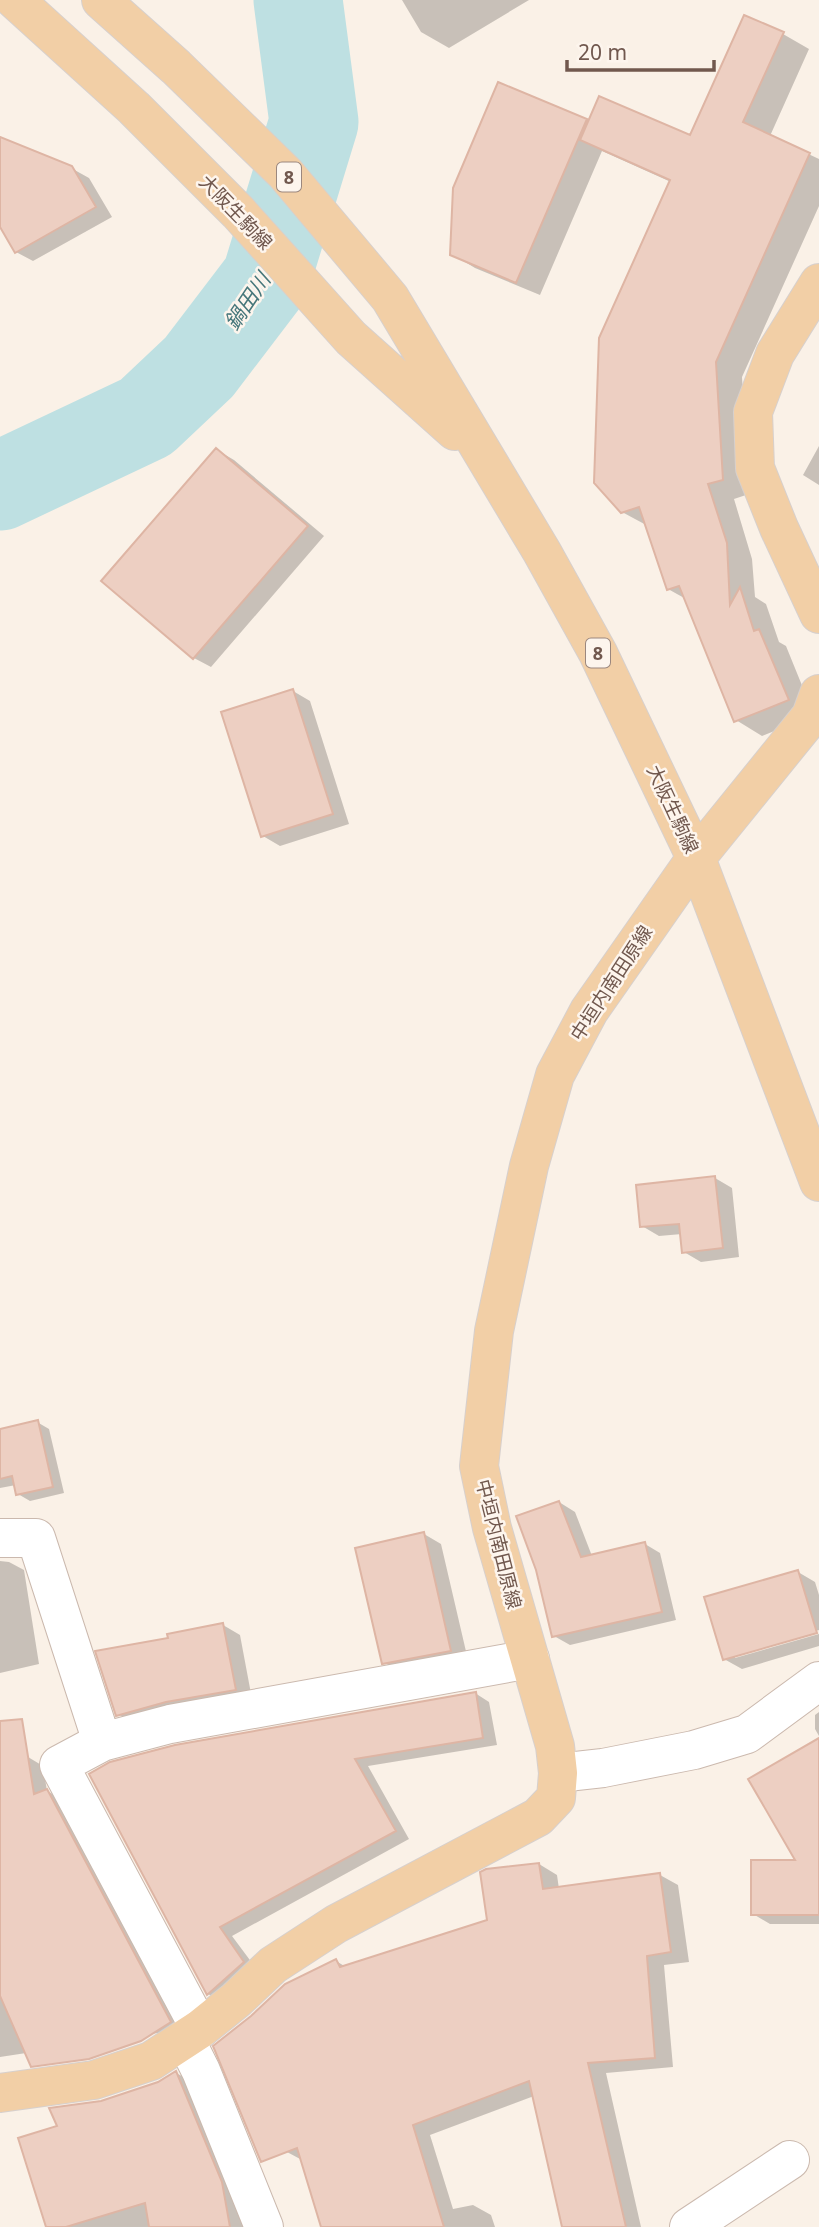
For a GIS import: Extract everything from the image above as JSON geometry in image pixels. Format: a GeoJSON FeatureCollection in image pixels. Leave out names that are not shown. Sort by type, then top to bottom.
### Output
{"type":"FeatureCollection","features":[{"type":"Feature","properties":{"kind":"main road","name":"大阪生駒線"},"geometry":{"type":"LineString","coordinates":[[15,0],[134,108],[238,212],[351,338],[483,456]]}},
{"type":"Feature","properties":{"kind":"main road","name":"大阪生駒線"},"geometry":{"type":"LineString","coordinates":[[101,0],[176,66],[285,173],[390,298],[542,552],[598,653],[696,858],[819,1182]]}},
{"type":"Feature","properties":{"kind":"main road"},"geometry":{"type":"LineString","coordinates":[[819,283],[775,354],[753,412],[755,468],[779,528],[819,614]]}},
{"type":"Feature","properties":{"kind":"main road","name":"中垣内南田原線"},"geometry":{"type":"LineString","coordinates":[[0,2093],[94,2080],[151,2061],[236,2000],[273,1965],[336,1924],[538,1818],[556,1798],[558,1773],[555,1746],[492,1528],[479,1466],[494,1331],[529,1166],[555,1075],[589,1011],[696,858],[811,716],[819,694]]}},
{"type":"Feature","properties":{"kind":"street"},"geometry":{"type":"LineString","coordinates":[[0,1538],[36,1538],[102,1742]]}},
{"type":"Feature","properties":{"kind":"street"},"geometry":{"type":"LineString","coordinates":[[264,2227],[201,2071],[192,2034],[60,1765],[102,1742],[170,1724],[530,1659]]}},
{"type":"Feature","properties":{"kind":"street"},"geometry":{"type":"LineString","coordinates":[[558,1773],[603,1768],[694,1750],[747,1734],[819,1681]]}},
{"type":"Feature","properties":{"kind":"street"},"geometry":{"type":"LineString","coordinates":[[689,2227],[790,2160]]}},
{"type":"Feature","properties":{"kind":"building"},"geometry":{"type":"Polygon","coordinates":[[[744,15],[784,32],[743,122],[810,153],[716,362],[723,480],[708,484],[727,543],[730,605],[740,587],[754,631],[759,629],[789,700],[734,722],[679,586],[667,590],[639,507],[621,513],[594,483],[599,338],[670,180],[580,140],[599,96],[690,135],[744,15]]]}},
{"type":"Feature","properties":{"kind":"building"},"geometry":{"type":"Polygon","coordinates":[[[498,82],[587,119],[516,283],[450,255],[453,188],[498,82]]]}},
{"type":"Feature","properties":{"kind":"building"},"geometry":{"type":"Polygon","coordinates":[[[0,137],[72,166],[96,207],[15,253],[0,227],[0,137]]]}},
{"type":"Feature","properties":{"kind":"building"},"geometry":{"type":"Polygon","coordinates":[[[216,448],[308,526],[193,659],[101,581],[216,448]]]}},
{"type":"Feature","properties":{"kind":"building"},"geometry":{"type":"Polygon","coordinates":[[[293,689],[333,814],[261,837],[221,712],[293,689]]]}},
{"type":"Feature","properties":{"kind":"building"},"geometry":{"type":"Polygon","coordinates":[[[715,1176],[723,1248],[682,1253],[679,1224],[640,1227],[636,1185],[715,1176]]]}},
{"type":"Feature","properties":{"kind":"building"},"geometry":{"type":"Polygon","coordinates":[[[38,1420],[53,1487],[16,1495],[12,1476],[0,1479],[0,1429],[38,1420]]]}},
{"type":"Feature","properties":{"kind":"building"},"geometry":{"type":"Polygon","coordinates":[[[559,1501],[581,1557],[645,1542],[662,1612],[552,1637],[536,1570],[516,1516],[559,1501]]]}},
{"type":"Feature","properties":{"kind":"building"},"geometry":{"type":"Polygon","coordinates":[[[424,1532],[451,1651],[382,1664],[355,1548],[424,1532]]]}},
{"type":"Feature","properties":{"kind":"building"},"geometry":{"type":"Polygon","coordinates":[[[798,1570],[817,1633],[723,1660],[704,1597],[798,1570]]]}},
{"type":"Feature","properties":{"kind":"building"},"geometry":{"type":"Polygon","coordinates":[[[223,1623],[236,1690],[166,1702],[116,1716],[95,1651],[168,1638],[167,1634],[223,1623]]]}},
{"type":"Feature","properties":{"kind":"building"},"geometry":{"type":"Polygon","coordinates":[[[476,1692],[483,1738],[355,1759],[396,1831],[220,1927],[244,1962],[207,1995],[89,1774],[110,1762],[175,1745],[476,1692]]]}},
{"type":"Feature","properties":{"kind":"building"},"geometry":{"type":"Polygon","coordinates":[[[22,1719],[34,1794],[47,1789],[171,2022],[141,2041],[89,2059],[31,2067],[0,1996],[0,1721],[22,1719]]]}},
{"type":"Feature","properties":{"kind":"building"},"geometry":{"type":"Polygon","coordinates":[[[819,1738],[819,1915],[751,1915],[751,1860],[795,1860],[748,1779],[819,1738]]]}},
{"type":"Feature","properties":{"kind":"building"},"geometry":{"type":"Polygon","coordinates":[[[539,1863],[543,1889],[660,1873],[671,1952],[647,1956],[655,2058],[588,2063],[626,2227],[562,2227],[529,2081],[413,2125],[444,2227],[321,2227],[297,2148],[261,2162],[213,2046],[285,1984],[336,1959],[340,1967],[487,1920],[480,1872],[539,1863]]]}},
{"type":"Feature","properties":{"kind":"building"},"geometry":{"type":"Polygon","coordinates":[[[176,2071],[222,2182],[230,2227],[149,2227],[145,2203],[66,2227],[46,2227],[18,2138],[57,2126],[49,2108],[101,2101],[158,2082],[176,2071]]]}},
{"type":"Feature","properties":{"kind":"waterway","name":"鍋田川"},"geometry":{"type":"LineString","coordinates":[[0,486],[146,417],[199,367],[266,279],[314,122],[298,0]]}}]}
